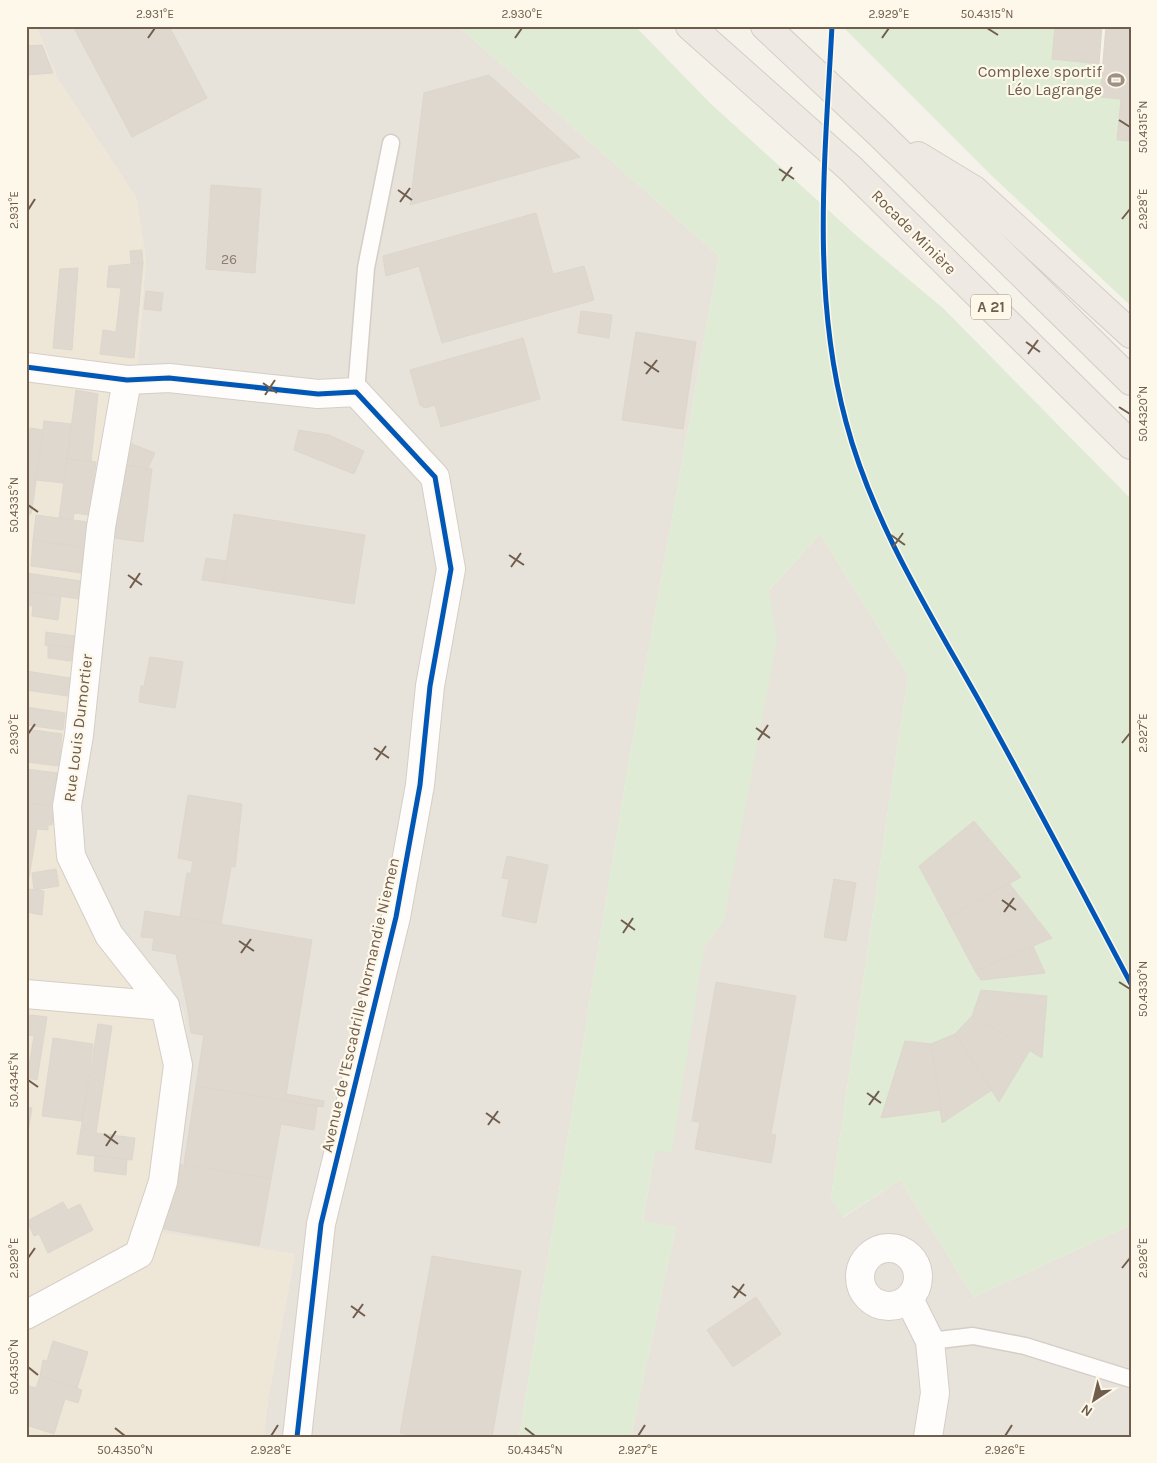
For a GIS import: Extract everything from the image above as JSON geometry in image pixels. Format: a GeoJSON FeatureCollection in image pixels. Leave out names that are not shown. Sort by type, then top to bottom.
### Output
{"type":"FeatureCollection","features":[{"type":"Feature","properties":{"kind":"highway","name":"Rocade Minière"},"geometry":{"type":"LineString","coordinates":[[690,26],[851,169],[1131,445]]}},
{"type":"Feature","properties":{"kind":"highway","name":"A 21"},"geometry":{"type":"LineString","coordinates":[[765,26],[880,134],[1131,380]]}},
{"type":"Feature","properties":{"kind":"highway"},"geometry":{"type":"LineString","coordinates":[[880,134],[974,190],[1131,334]]}},
{"type":"Feature","properties":{"kind":"street"},"geometry":{"type":"LineString","coordinates":[[26,367],[127,380],[169,378],[318,394],[356,392]]}},
{"type":"Feature","properties":{"kind":"street","name":"Rue Louis Dumortier"},"geometry":{"type":"LineString","coordinates":[[26,1315],[139,1254],[163,1182],[178,1065],[165,1006],[109,935],[71,856],[67,806],[79,735],[101,527],[127,380]]}},
{"type":"Feature","properties":{"kind":"street","name":"Avenue de l'Escadrille Normandie Niemen"},"geometry":{"type":"LineString","coordinates":[[297,1437],[321,1224],[396,917],[420,785],[430,686],[451,570],[436,477],[356,392]]}},
{"type":"Feature","properties":{"kind":"street"},"geometry":{"type":"LineString","coordinates":[[26,994],[165,1006]]}},
{"type":"Feature","properties":{"kind":"street"},"geometry":{"type":"LineString","coordinates":[[909,1299],[930,1341],[936,1393],[928,1437]]}},
{"type":"Feature","properties":{"kind":"lane"},"geometry":{"type":"LineString","coordinates":[[356,392],[366,268],[391,143]]}},
{"type":"Feature","properties":{"kind":"lane"},"geometry":{"type":"LineString","coordinates":[[930,1341],[973,1336],[1025,1346],[1131,1379]]}},
{"type":"Feature","properties":{"kind":"shaded area"},"geometry":{"type":"Polygon","coordinates":[[[26,26],[36,26],[59,81],[136,197],[146,260],[138,359],[90,732],[170,987],[184,1013],[189,1054],[177,1154],[162,1231],[295,1254],[268,1399],[264,1437],[26,1437],[26,26]]]}},
{"type":"Feature","properties":{"kind":"shaded area"},"geometry":{"type":"Polygon","coordinates":[[[36,26],[458,26],[719,256],[631,747],[519,1437],[264,1437],[268,1399],[295,1254],[162,1232],[177,1154],[189,1054],[184,1013],[170,987],[107,911],[81,848],[78,833],[138,359],[146,260],[136,197],[59,81],[36,26]]]}},
{"type":"Feature","properties":{"kind":"shaded area"},"geometry":{"type":"Polygon","coordinates":[[[820,534],[908,675],[831,1198],[844,1217],[900,1180],[974,1297],[1131,1225],[1131,1437],[631,1437],[676,1227],[643,1222],[744,618],[820,534]]]}},
{"type":"Feature","properties":{"kind":"green space"},"geometry":{"type":"Polygon","coordinates":[[[458,26],[635,26],[711,104],[858,237],[944,309],[1131,499],[1131,1225],[974,1297],[900,1180],[843,1217],[831,1198],[908,675],[820,534],[769,590],[777,640],[724,921],[704,948],[672,1152],[655,1151],[643,1221],[676,1227],[631,1437],[519,1437],[631,747],[719,256],[458,26]]]}},
{"type":"Feature","properties":{"kind":"green space"},"geometry":{"type":"Polygon","coordinates":[[[842,26],[1055,26],[1052,59],[1103,64],[1121,99],[1117,140],[1131,141],[1131,306],[993,177],[842,26]]]}},
{"type":"Feature","properties":{"kind":"building"},"geometry":{"type":"Polygon","coordinates":[[[73,26],[169,26],[207,98],[132,137],[73,26]]]}},
{"type":"Feature","properties":{"kind":"building"},"geometry":{"type":"Polygon","coordinates":[[[1055,26],[1102,26],[1099,64],[1052,59],[1055,26]]]}},
{"type":"Feature","properties":{"kind":"building","name":"Complexe sportif Léo Lagrange"},"geometry":{"type":"Polygon","coordinates":[[[1106,26],[1131,26],[1131,141],[1117,140],[1121,99],[1100,97],[1106,26]]]}},
{"type":"Feature","properties":{"kind":"building"},"geometry":{"type":"Polygon","coordinates":[[[42,45],[53,73],[26,75],[26,46],[42,45]]]}},
{"type":"Feature","properties":{"kind":"building"},"geometry":{"type":"Polygon","coordinates":[[[489,75],[580,157],[410,205],[424,93],[489,75]]]}},
{"type":"Feature","properties":{"kind":"building"},"geometry":{"type":"Polygon","coordinates":[[[211,185],[261,189],[255,273],[206,269],[211,185]]]}},
{"type":"Feature","properties":{"kind":"building"},"geometry":{"type":"Polygon","coordinates":[[[536,213],[553,274],[584,266],[594,300],[442,343],[419,266],[386,276],[383,256],[536,213]]]}},
{"type":"Feature","properties":{"kind":"building"},"geometry":{"type":"Polygon","coordinates":[[[142,250],[143,263],[131,264],[130,251],[142,250]]]}},
{"type":"Feature","properties":{"kind":"building"},"geometry":{"type":"Polygon","coordinates":[[[143,263],[134,358],[100,354],[103,330],[116,332],[121,288],[107,287],[109,266],[143,263]]]}},
{"type":"Feature","properties":{"kind":"building"},"geometry":{"type":"Polygon","coordinates":[[[78,268],[72,350],[53,348],[60,269],[78,268]]]}},
{"type":"Feature","properties":{"kind":"building"},"geometry":{"type":"Polygon","coordinates":[[[146,291],[163,293],[161,311],[144,309],[146,291]]]}},
{"type":"Feature","properties":{"kind":"building"},"geometry":{"type":"Polygon","coordinates":[[[581,311],[612,315],[609,338],[578,333],[581,311]]]}},
{"type":"Feature","properties":{"kind":"building"},"geometry":{"type":"Polygon","coordinates":[[[636,332],[696,342],[683,429],[622,420],[636,332]]]}},
{"type":"Feature","properties":{"kind":"building"},"geometry":{"type":"Polygon","coordinates":[[[523,338],[540,399],[441,427],[435,405],[425,408],[420,405],[410,370],[523,338]]]}},
{"type":"Feature","properties":{"kind":"building"},"geometry":{"type":"Polygon","coordinates":[[[76,390],[98,394],[91,462],[67,459],[76,390]]]}},
{"type":"Feature","properties":{"kind":"building"},"geometry":{"type":"Polygon","coordinates":[[[44,421],[71,424],[64,483],[36,480],[44,421]]]}},
{"type":"Feature","properties":{"kind":"building"},"geometry":{"type":"Polygon","coordinates":[[[30,428],[43,430],[36,480],[26,479],[30,428]]]}},
{"type":"Feature","properties":{"kind":"building"},"geometry":{"type":"Polygon","coordinates":[[[299,430],[329,435],[364,451],[354,474],[294,450],[299,430]]]}},
{"type":"Feature","properties":{"kind":"building"},"geometry":{"type":"Polygon","coordinates":[[[129,443],[155,453],[148,468],[123,465],[129,443]]]}},
{"type":"Feature","properties":{"kind":"building"},"geometry":{"type":"Polygon","coordinates":[[[67,459],[96,462],[89,515],[74,513],[73,520],[59,518],[67,459]]]}},
{"type":"Feature","properties":{"kind":"building"},"geometry":{"type":"Polygon","coordinates":[[[123,465],[152,469],[143,542],[114,538],[123,465]]]}},
{"type":"Feature","properties":{"kind":"building"},"geometry":{"type":"Polygon","coordinates":[[[26,479],[36,480],[34,496],[26,495],[26,479]]]}},
{"type":"Feature","properties":{"kind":"building"},"geometry":{"type":"Polygon","coordinates":[[[26,495],[34,496],[31,514],[26,514],[26,495]]]}},
{"type":"Feature","properties":{"kind":"building"},"geometry":{"type":"Polygon","coordinates":[[[234,514],[365,535],[354,604],[223,583],[234,514]]]}},
{"type":"Feature","properties":{"kind":"building"},"geometry":{"type":"Polygon","coordinates":[[[36,515],[88,522],[85,548],[33,540],[36,515]]]}},
{"type":"Feature","properties":{"kind":"building"},"geometry":{"type":"Polygon","coordinates":[[[33,540],[85,548],[82,573],[31,566],[33,540]]]}},
{"type":"Feature","properties":{"kind":"building"},"geometry":{"type":"Polygon","coordinates":[[[206,558],[227,561],[223,583],[202,580],[206,558]]]}},
{"type":"Feature","properties":{"kind":"building"},"geometry":{"type":"Polygon","coordinates":[[[26,573],[81,581],[79,599],[26,591],[26,573]]]}},
{"type":"Feature","properties":{"kind":"building"},"geometry":{"type":"Polygon","coordinates":[[[26,591],[61,596],[58,620],[32,616],[33,606],[26,605],[26,591]]]}},
{"type":"Feature","properties":{"kind":"building"},"geometry":{"type":"Polygon","coordinates":[[[46,632],[75,636],[73,648],[45,645],[46,632]]]}},
{"type":"Feature","properties":{"kind":"building"},"geometry":{"type":"Polygon","coordinates":[[[48,645],[73,648],[71,661],[48,658],[48,645]]]}},
{"type":"Feature","properties":{"kind":"building"},"geometry":{"type":"Polygon","coordinates":[[[150,657],[183,662],[175,708],[139,702],[141,686],[144,686],[150,657]]]}},
{"type":"Feature","properties":{"kind":"building"},"geometry":{"type":"Polygon","coordinates":[[[26,671],[70,678],[67,696],[26,690],[26,671]]]}},
{"type":"Feature","properties":{"kind":"building"},"geometry":{"type":"Polygon","coordinates":[[[26,707],[65,713],[63,730],[26,725],[26,707]]]}},
{"type":"Feature","properties":{"kind":"building"},"geometry":{"type":"Polygon","coordinates":[[[26,729],[62,734],[59,766],[26,762],[26,729]]]}},
{"type":"Feature","properties":{"kind":"building"},"geometry":{"type":"Polygon","coordinates":[[[26,769],[58,773],[54,806],[26,803],[26,769]]]}},
{"type":"Feature","properties":{"kind":"building"},"geometry":{"type":"Polygon","coordinates":[[[188,795],[242,804],[235,867],[231,867],[221,924],[180,917],[187,873],[191,873],[193,861],[178,858],[188,795]]]}},
{"type":"Feature","properties":{"kind":"building"},"geometry":{"type":"Polygon","coordinates":[[[26,803],[54,806],[52,825],[48,825],[48,830],[26,828],[26,803]]]}},
{"type":"Feature","properties":{"kind":"building"},"geometry":{"type":"Polygon","coordinates":[[[974,821],[1021,877],[947,918],[919,866],[974,821]]]}},
{"type":"Feature","properties":{"kind":"building"},"geometry":{"type":"Polygon","coordinates":[[[26,828],[37,829],[28,884],[26,884],[26,828]]]}},
{"type":"Feature","properties":{"kind":"building"},"geometry":{"type":"Polygon","coordinates":[[[507,856],[548,865],[536,923],[502,916],[509,879],[502,878],[507,856]]]}},
{"type":"Feature","properties":{"kind":"building"},"geometry":{"type":"Polygon","coordinates":[[[56,869],[59,886],[34,890],[32,873],[56,869]]]}},
{"type":"Feature","properties":{"kind":"building"},"geometry":{"type":"Polygon","coordinates":[[[834,879],[856,883],[846,941],[824,937],[834,879]]]}},
{"type":"Feature","properties":{"kind":"building"},"geometry":{"type":"Polygon","coordinates":[[[1009,883],[1052,938],[975,971],[947,918],[1009,883]]]}},
{"type":"Feature","properties":{"kind":"building"},"geometry":{"type":"Polygon","coordinates":[[[26,884],[28,884],[28,889],[44,891],[42,915],[26,912],[26,884]]]}},
{"type":"Feature","properties":{"kind":"building"},"geometry":{"type":"Polygon","coordinates":[[[145,911],[312,940],[285,1101],[196,1086],[204,1035],[191,1033],[176,954],[152,950],[154,938],[141,937],[145,911]]]}},
{"type":"Feature","properties":{"kind":"building"},"geometry":{"type":"Polygon","coordinates":[[[1033,946],[1045,973],[981,980],[975,971],[1033,946]]]}},
{"type":"Feature","properties":{"kind":"building"},"geometry":{"type":"Polygon","coordinates":[[[716,982],[796,996],[771,1134],[776,1135],[771,1163],[695,1149],[700,1122],[692,1121],[716,982]]]}},
{"type":"Feature","properties":{"kind":"building"},"geometry":{"type":"Polygon","coordinates":[[[981,990],[1047,996],[1042,1058],[972,1016],[981,990]]]}},
{"type":"Feature","properties":{"kind":"building"},"geometry":{"type":"Polygon","coordinates":[[[30,1015],[47,1017],[37,1080],[27,1078],[34,1036],[27,1035],[30,1015]]]}},
{"type":"Feature","properties":{"kind":"building"},"geometry":{"type":"Polygon","coordinates":[[[972,1016],[1030,1050],[999,1102],[955,1034],[972,1016]]]}},
{"type":"Feature","properties":{"kind":"building"},"geometry":{"type":"Polygon","coordinates":[[[98,1024],[112,1026],[96,1133],[135,1138],[132,1160],[77,1154],[98,1024]]]}},
{"type":"Feature","properties":{"kind":"building"},"geometry":{"type":"Polygon","coordinates":[[[955,1034],[992,1090],[942,1123],[931,1044],[955,1034]]]}},
{"type":"Feature","properties":{"kind":"building"},"geometry":{"type":"Polygon","coordinates":[[[53,1038],[93,1044],[82,1121],[42,1116],[53,1038]]]}},
{"type":"Feature","properties":{"kind":"building"},"geometry":{"type":"Polygon","coordinates":[[[905,1041],[931,1044],[941,1110],[881,1118],[905,1041]]]}},
{"type":"Feature","properties":{"kind":"building"},"geometry":{"type":"Polygon","coordinates":[[[196,1086],[317,1106],[314,1130],[281,1124],[271,1179],[184,1164],[196,1086]]]}},
{"type":"Feature","properties":{"kind":"building"},"geometry":{"type":"Polygon","coordinates":[[[286,1094],[324,1101],[323,1107],[285,1101],[286,1094]]]}},
{"type":"Feature","properties":{"kind":"building"},"geometry":{"type":"Polygon","coordinates":[[[26,1107],[32,1108],[26,1143],[26,1107]]]}},
{"type":"Feature","properties":{"kind":"building"},"geometry":{"type":"Polygon","coordinates":[[[95,1156],[127,1159],[126,1175],[94,1171],[95,1156]]]}},
{"type":"Feature","properties":{"kind":"building"},"geometry":{"type":"Polygon","coordinates":[[[177,1164],[271,1179],[259,1246],[164,1229],[177,1164]]]}},
{"type":"Feature","properties":{"kind":"building"},"geometry":{"type":"Polygon","coordinates":[[[63,1202],[68,1210],[80,1204],[93,1230],[48,1253],[39,1234],[34,1236],[27,1221],[63,1202]]]}},
{"type":"Feature","properties":{"kind":"building"},"geometry":{"type":"Polygon","coordinates":[[[432,1256],[521,1271],[492,1437],[422,1437],[400,1433],[432,1256]]]}},
{"type":"Feature","properties":{"kind":"building"},"geometry":{"type":"Polygon","coordinates":[[[756,1297],[781,1334],[733,1367],[707,1330],[756,1297]]]}},
{"type":"Feature","properties":{"kind":"building"},"geometry":{"type":"Polygon","coordinates":[[[53,1341],[88,1352],[77,1388],[40,1376],[43,1360],[47,1361],[53,1341]]]}},
{"type":"Feature","properties":{"kind":"building"},"geometry":{"type":"Polygon","coordinates":[[[40,1376],[82,1390],[78,1403],[65,1399],[54,1434],[26,1425],[26,1385],[36,1388],[40,1376]]]}},
{"type":"Feature","properties":{"kind":"cycle path"},"geometry":{"type":"LineString","coordinates":[[832,26],[824,175],[824,275],[835,373],[846,422],[871,497],[887,533],[1020,775],[1131,984]]}},
{"type":"Feature","properties":{"kind":"cycle path"},"geometry":{"type":"LineString","coordinates":[[26,367],[127,380],[169,378],[318,394],[356,392],[435,477],[451,569],[430,686],[420,785],[396,917],[321,1224],[297,1437]]}},
{"type":"Feature","properties":{"kind":"place","name":"Complexe sportif Léo Lagrange"},"geometry":{"type":"Point","coordinates":[1116,80]}}]}
